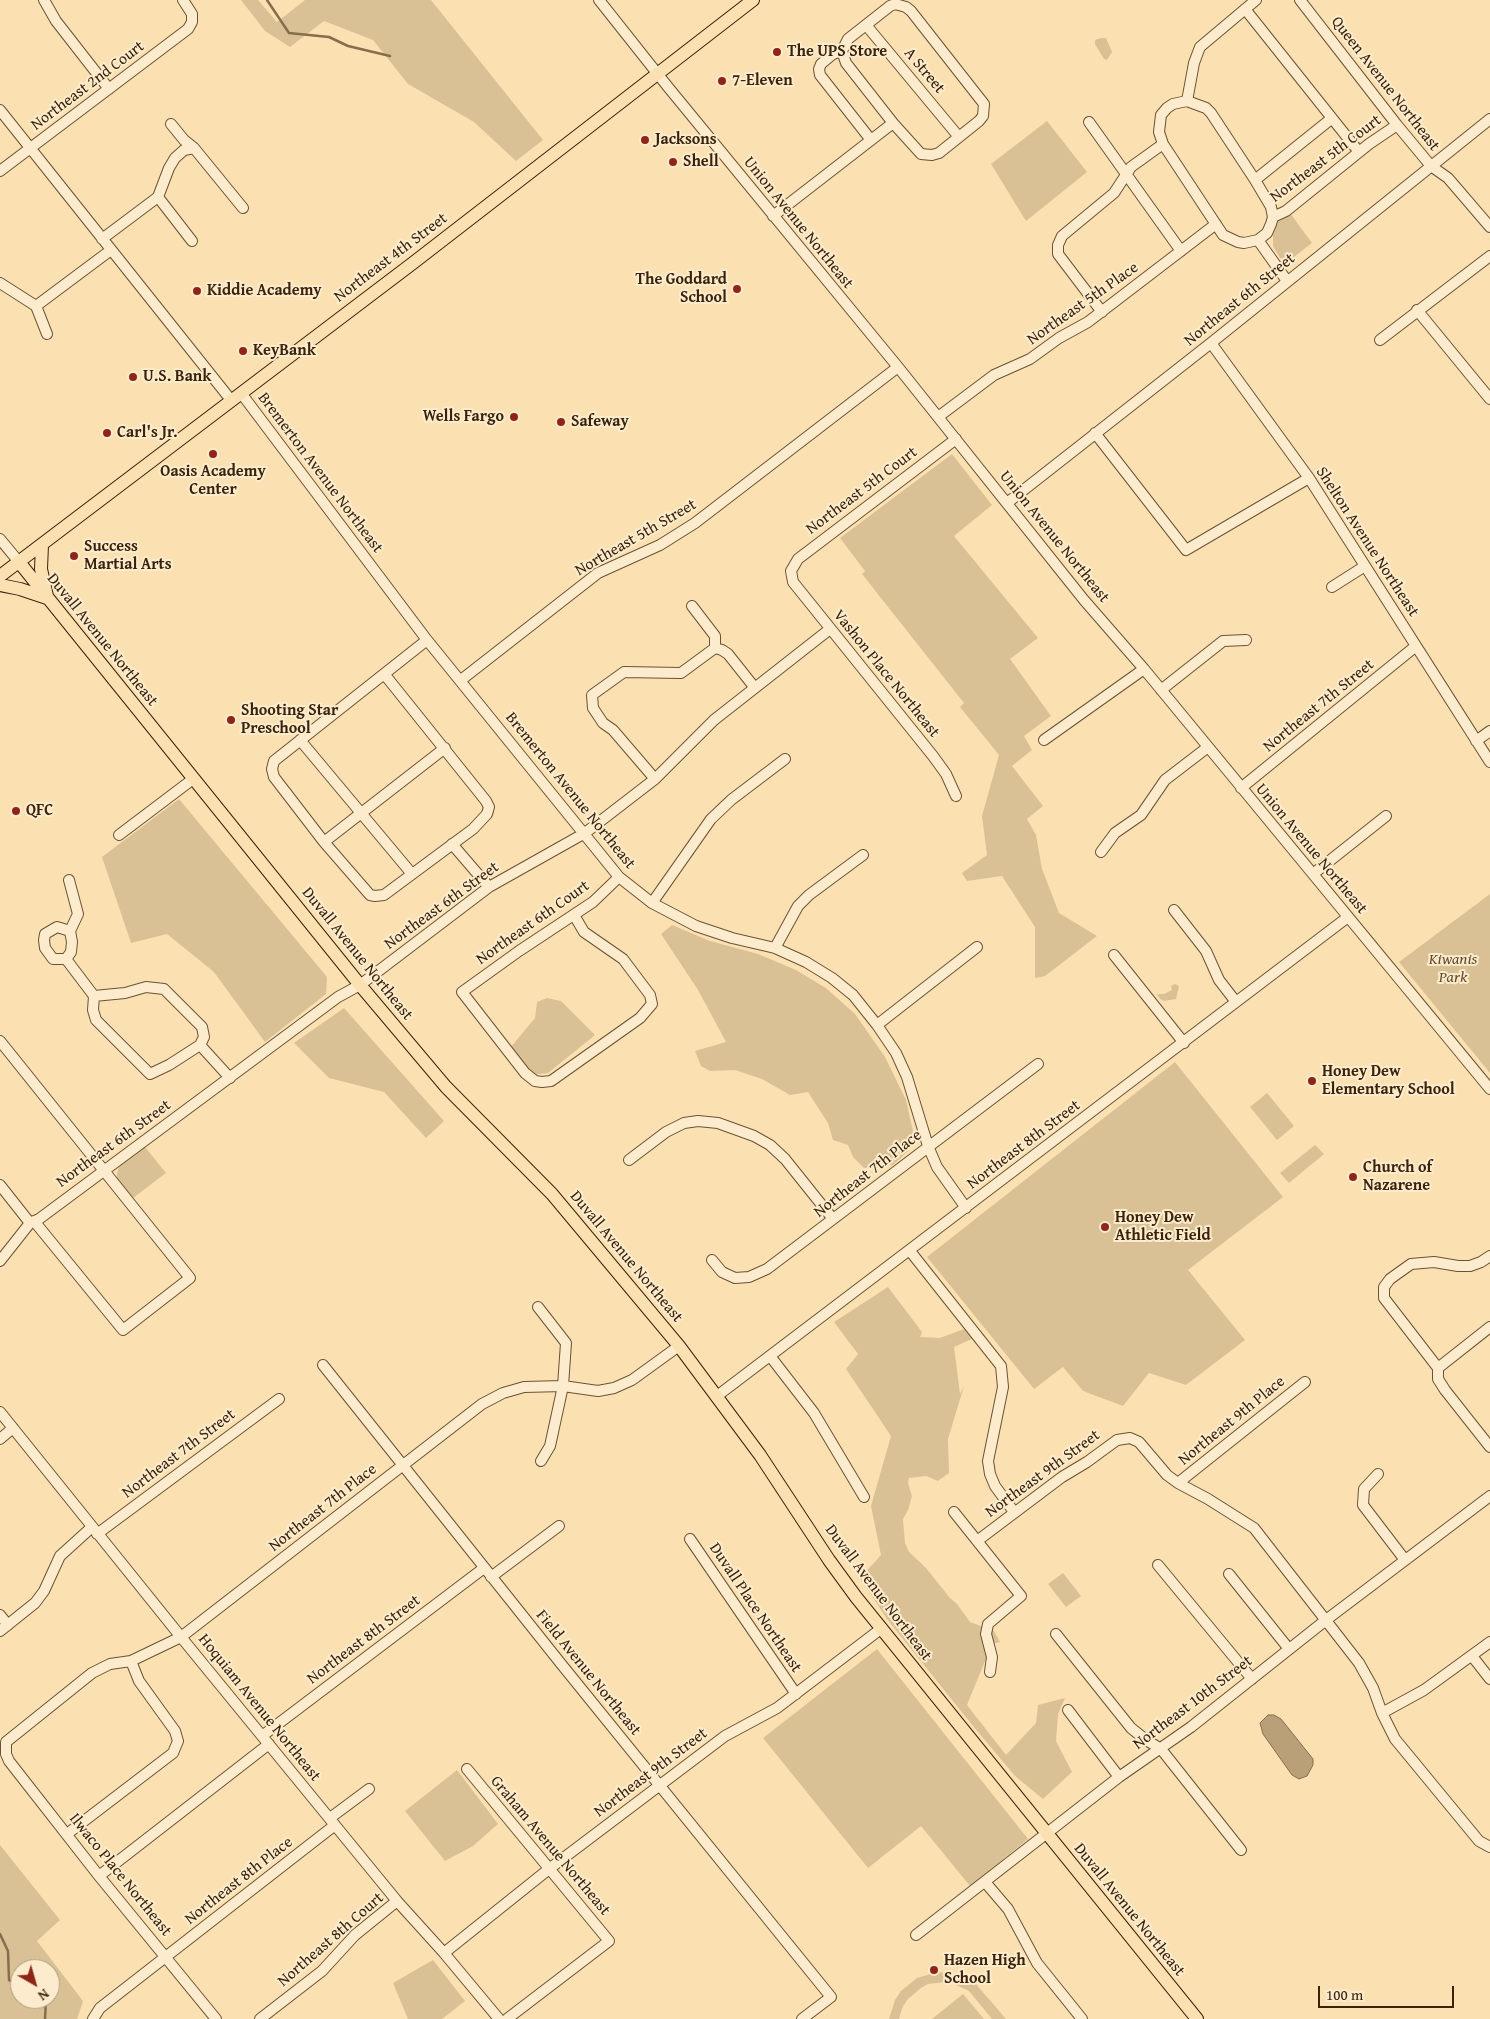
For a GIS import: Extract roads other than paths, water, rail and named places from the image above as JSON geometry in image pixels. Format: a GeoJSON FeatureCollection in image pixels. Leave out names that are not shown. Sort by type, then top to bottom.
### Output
{"type":"FeatureCollection","features":[{"type":"Feature","properties":{"kind":"main road","name":"Northeast 4th Street"},"geometry":{"type":"LineString","coordinates":[[0,576],[658,75],[753,0]]}},
{"type":"Feature","properties":{"kind":"main road"},"geometry":{"type":"LineString","coordinates":[[42,545],[41,569],[47,598]]}},
{"type":"Feature","properties":{"kind":"main road","name":"Duvall Avenue Northeast"},"geometry":{"type":"LineString","coordinates":[[19,562],[360,985],[446,1087],[552,1194],[679,1346],[760,1455],[829,1560],[1196,2019]]}},
{"type":"Feature","properties":{"kind":"main road"},"geometry":{"type":"LineString","coordinates":[[0,585],[47,598]]}},
{"type":"Feature","properties":{"kind":"street"},"geometry":{"type":"LineString","coordinates":[[44,0],[56,21],[108,89]]}},
{"type":"Feature","properties":{"kind":"street","name":"Northeast 2nd Court"},"geometry":{"type":"LineString","coordinates":[[0,170],[181,36],[192,22],[190,9],[183,0]]}},
{"type":"Feature","properties":{"kind":"street","name":"Union Avenue Northeast"},"geometry":{"type":"LineString","coordinates":[[599,0],[658,75],[898,367],[1084,600],[1144,669],[1490,1089]]}},
{"type":"Feature","properties":{"kind":"street"},"geometry":{"type":"LineString","coordinates":[[1187,101],[1194,63],[1200,48],[1256,0]]}},
{"type":"Feature","properties":{"kind":"street","name":"Queen Avenue Northeast"},"geometry":{"type":"LineString","coordinates":[[1300,0],[1431,166],[1448,178],[1490,227]]}},
{"type":"Feature","properties":{"kind":"street"},"geometry":{"type":"LineString","coordinates":[[895,4],[911,12],[982,100],[984,110],[979,120],[939,153],[926,155],[917,151],[846,63],[842,51],[848,39],[866,25],[895,4]]}},
{"type":"Feature","properties":{"kind":"street"},"geometry":{"type":"LineString","coordinates":[[1245,9],[1359,152]]}},
{"type":"Feature","properties":{"kind":"street","name":"A Street"},"geometry":{"type":"LineString","coordinates":[[866,25],[959,137]]}},
{"type":"Feature","properties":{"kind":"street"},"geometry":{"type":"LineString","coordinates":[[842,51],[833,54],[821,64],[819,69],[820,75],[871,140]]}},
{"type":"Feature","properties":{"kind":"street"},"geometry":{"type":"LineString","coordinates":[[1187,101],[1206,108],[1271,207],[1273,217],[1267,233],[1258,240],[1244,243],[1223,235],[1162,144],[1159,132],[1161,115],[1167,108],[1173,104],[1187,101]]}},
{"type":"Feature","properties":{"kind":"street","name":"Bremerton Avenue Northeast"},"geometry":{"type":"LineString","coordinates":[[0,110],[111,250],[236,397],[427,640],[619,877],[652,903],[696,926],[732,938],[775,948],[806,962],[832,978],[852,995],[877,1025],[896,1053],[907,1077],[928,1146],[937,1168],[966,1208]]}},
{"type":"Feature","properties":{"kind":"street"},"geometry":{"type":"LineString","coordinates":[[1255,180],[1331,119]]}},
{"type":"Feature","properties":{"kind":"street","name":"Northeast 6th Street"},"geometry":{"type":"LineString","coordinates":[[1007,503],[1211,343],[1490,119]]}},
{"type":"Feature","properties":{"kind":"street"},"geometry":{"type":"LineString","coordinates":[[1089,122],[1181,251]]}},
{"type":"Feature","properties":{"kind":"street"},"geometry":{"type":"LineString","coordinates":[[774,216],[893,123]]}},
{"type":"Feature","properties":{"kind":"street"},"geometry":{"type":"LineString","coordinates":[[171,124],[184,140],[194,148],[243,208]]}},
{"type":"Feature","properties":{"kind":"street","name":"Northeast 5th Court"},"geometry":{"type":"LineString","coordinates":[[1273,217],[1286,211],[1359,152],[1397,125]]}},
{"type":"Feature","properties":{"kind":"street"},"geometry":{"type":"LineString","coordinates":[[1102,312],[1058,254],[1058,245],[1062,236],[1114,194],[1138,161],[1162,144]]}},
{"type":"Feature","properties":{"kind":"street"},"geometry":{"type":"LineString","coordinates":[[102,239],[158,197],[168,168],[175,158],[184,150],[194,148]]}},
{"type":"Feature","properties":{"kind":"street"},"geometry":{"type":"LineString","coordinates":[[158,197],[192,241]]}},
{"type":"Feature","properties":{"kind":"street","name":"Northeast 5th Place"},"geometry":{"type":"LineString","coordinates":[[938,417],[994,375],[1030,359],[1102,312],[1216,224]]}},
{"type":"Feature","properties":{"kind":"street"},"geometry":{"type":"LineString","coordinates":[[1258,240],[1287,281]]}},
{"type":"Feature","properties":{"kind":"street"},"geometry":{"type":"LineString","coordinates":[[36,306],[111,250]]}},
{"type":"Feature","properties":{"kind":"street"},"geometry":{"type":"LineString","coordinates":[[1380,340],[1490,256]]}},
{"type":"Feature","properties":{"kind":"street"},"geometry":{"type":"LineString","coordinates":[[0,283],[36,306],[47,334]]}},
{"type":"Feature","properties":{"kind":"street"},"geometry":{"type":"LineString","coordinates":[[1417,310],[1490,398]]}},
{"type":"Feature","properties":{"kind":"street","name":"Shelton Avenue Northeast"},"geometry":{"type":"LineString","coordinates":[[1211,343],[1309,478],[1490,762]]}},
{"type":"Feature","properties":{"kind":"street","name":"Northeast 5th Street"},"geometry":{"type":"LineString","coordinates":[[461,680],[598,573],[660,545],[695,523],[898,367]]}},
{"type":"Feature","properties":{"kind":"street"},"geometry":{"type":"LineString","coordinates":[[1094,434],[1186,550],[1309,478]]}},
{"type":"Feature","properties":{"kind":"street","name":"Northeast 5th Court"},"geometry":{"type":"LineString","coordinates":[[792,571],[798,558],[956,439]]}},
{"type":"Feature","properties":{"kind":"street","name":"Duvall Avenue Northeast"},"geometry":{"type":"LineString","coordinates":[[0,539],[19,562]]}},
{"type":"Feature","properties":{"kind":"street"},"geometry":{"type":"LineString","coordinates":[[1332,587],[1365,566]]}},
{"type":"Feature","properties":{"kind":"street","name":"Vashon Place Northeast"},"geometry":{"type":"LineString","coordinates":[[792,571],[793,582],[933,756],[946,774],[956,796]]}},
{"type":"Feature","properties":{"kind":"street"},"geometry":{"type":"LineString","coordinates":[[692,606],[715,636],[715,648]]}},
{"type":"Feature","properties":{"kind":"street","name":"Northeast 6th Street"},"geometry":{"type":"LineString","coordinates":[[0,1261],[32,1222],[230,1078],[338,996],[360,985],[489,887],[585,833],[655,780],[714,720],[830,629]]}},
{"type":"Feature","properties":{"kind":"street"},"geometry":{"type":"LineString","coordinates":[[385,674],[445,748],[489,807],[482,821],[384,895],[375,896],[370,895],[324,842],[274,777],[272,769],[274,761],[427,640]]}},
{"type":"Feature","properties":{"kind":"street"},"geometry":{"type":"LineString","coordinates":[[1161,690],[1223,641],[1246,640]]}},
{"type":"Feature","properties":{"kind":"street","name":"Northeast 7th Street"},"geometry":{"type":"LineString","coordinates":[[1241,788],[1416,646]]}},
{"type":"Feature","properties":{"kind":"street"},"geometry":{"type":"LineString","coordinates":[[715,648],[728,654],[755,688]]}},
{"type":"Feature","properties":{"kind":"street"},"geometry":{"type":"LineString","coordinates":[[655,780],[613,730],[603,723],[593,708],[591,702],[592,695],[624,672],[681,673],[715,648]]}},
{"type":"Feature","properties":{"kind":"street"},"geometry":{"type":"LineString","coordinates":[[1044,740],[1144,669]]}},
{"type":"Feature","properties":{"kind":"street"},"geometry":{"type":"LineString","coordinates":[[1476,741],[1490,731]]}},
{"type":"Feature","properties":{"kind":"street"},"geometry":{"type":"LineString","coordinates":[[300,740],[412,874]]}},
{"type":"Feature","properties":{"kind":"street"},"geometry":{"type":"LineString","coordinates":[[1101,852],[1115,833],[1141,815],[1165,780],[1208,747]]}},
{"type":"Feature","properties":{"kind":"street"},"geometry":{"type":"LineString","coordinates":[[324,842],[445,748]]}},
{"type":"Feature","properties":{"kind":"street"},"geometry":{"type":"LineString","coordinates":[[652,903],[711,819],[731,800],[785,759]]}},
{"type":"Feature","properties":{"kind":"street"},"geometry":{"type":"LineString","coordinates":[[119,835],[193,779]]}},
{"type":"Feature","properties":{"kind":"street"},"geometry":{"type":"LineString","coordinates":[[1313,874],[1386,816]]}},
{"type":"Feature","properties":{"kind":"street"},"geometry":{"type":"LineString","coordinates":[[452,844],[489,887]]}},
{"type":"Feature","properties":{"kind":"street"},"geometry":{"type":"LineString","coordinates":[[775,948],[798,906],[809,895],[863,855]]}},
{"type":"Feature","properties":{"kind":"street","name":"Northeast 6th Court"},"geometry":{"type":"LineString","coordinates":[[574,914],[584,932],[623,959],[650,995],[652,1004],[640,1018],[551,1081],[535,1081],[525,1073],[462,992],[574,914],[593,902],[619,877]]}},
{"type":"Feature","properties":{"kind":"street"},"geometry":{"type":"LineString","coordinates":[[66,960],[71,952],[70,931],[78,914],[69,880]]}},
{"type":"Feature","properties":{"kind":"street"},"geometry":{"type":"LineString","coordinates":[[1174,910],[1206,951],[1219,980],[1236,1002]]}},
{"type":"Feature","properties":{"kind":"street","name":"Northeast 8th Street"},"geometry":{"type":"LineString","coordinates":[[718,1396],[1348,917]]}},
{"type":"Feature","properties":{"kind":"street"},"geometry":{"type":"LineString","coordinates":[[70,931],[57,926],[45,934],[45,948],[53,959],[66,960],[94,996],[93,1010],[96,1020],[150,1074],[170,1065],[200,1045],[204,1037],[202,1027],[164,989],[146,987],[125,993],[94,996]]}},
{"type":"Feature","properties":{"kind":"street"},"geometry":{"type":"LineString","coordinates":[[877,1025],[977,947]]}},
{"type":"Feature","properties":{"kind":"street"},"geometry":{"type":"LineString","coordinates":[[1114,954],[1184,1043]]}},
{"type":"Feature","properties":{"kind":"street"},"geometry":{"type":"LineString","coordinates":[[0,1041],[190,1278],[123,1330],[0,1185]]}},
{"type":"Feature","properties":{"kind":"street"},"geometry":{"type":"LineString","coordinates":[[200,1045],[230,1078]]}},
{"type":"Feature","properties":{"kind":"street","name":"Northeast 7th Place"},"geometry":{"type":"LineString","coordinates":[[712,1260],[722,1272],[735,1278],[749,1277],[767,1270],[1038,1064]]}},
{"type":"Feature","properties":{"kind":"street"},"geometry":{"type":"LineString","coordinates":[[629,1160],[666,1132],[684,1124],[698,1121],[718,1123],[754,1136],[770,1145],[786,1159],[834,1219]]}},
{"type":"Feature","properties":{"kind":"street"},"geometry":{"type":"LineString","coordinates":[[910,1251],[1001,1366],[1004,1387],[988,1461],[990,1474],[995,1486],[1014,1512]]}},
{"type":"Feature","properties":{"kind":"street"},"geometry":{"type":"LineString","coordinates":[[1490,1256],[1470,1266],[1434,1262],[1411,1264],[1390,1279],[1384,1287],[1384,1298],[1438,1368],[1438,1379],[1445,1390],[1490,1447]]}},
{"type":"Feature","properties":{"kind":"street"},"geometry":{"type":"LineString","coordinates":[[538,1307],[566,1343],[563,1386],[550,1446],[541,1461]]}},
{"type":"Feature","properties":{"kind":"street"},"geometry":{"type":"LineString","coordinates":[[1438,1368],[1490,1327]]}},
{"type":"Feature","properties":{"kind":"street","name":"Northeast 7th Place"},"geometry":{"type":"LineString","coordinates":[[5,1748],[9,1738],[92,1673],[110,1664],[131,1661],[181,1637],[482,1404],[503,1393],[524,1387],[563,1386],[598,1390],[614,1388],[632,1380],[679,1346]]}},
{"type":"Feature","properties":{"kind":"street"},"geometry":{"type":"LineString","coordinates":[[770,1356],[814,1413],[864,1497]]}},
{"type":"Feature","properties":{"kind":"street","name":"Field Avenue Northeast"},"geometry":{"type":"LineString","coordinates":[[324,1365],[491,1577],[831,1997],[802,2019]]}},
{"type":"Feature","properties":{"kind":"street","name":"Northeast 9th Place"},"geometry":{"type":"LineString","coordinates":[[1178,1483],[1305,1382]]}},
{"type":"Feature","properties":{"kind":"street","name":"Northeast 7th Street"},"geometry":{"type":"LineString","coordinates":[[4,1628],[35,1603],[44,1591],[60,1556],[279,1399]]}},
{"type":"Feature","properties":{"kind":"street","name":"Hoquiam Avenue Northeast"},"geometry":{"type":"LineString","coordinates":[[0,1412],[332,1822],[397,1901],[444,1953],[499,2019]]}},
{"type":"Feature","properties":{"kind":"street"},"geometry":{"type":"LineString","coordinates":[[0,1439],[13,1428]]}},
{"type":"Feature","properties":{"kind":"street","name":"Northeast 9th Street"},"geometry":{"type":"LineString","coordinates":[[977,1541],[1014,1512],[1117,1440],[1130,1438],[1139,1442],[1167,1475],[1178,1483]]}},
{"type":"Feature","properties":{"kind":"street"},"geometry":{"type":"LineString","coordinates":[[1378,1474],[1364,1489],[1363,1505],[1405,1560]]}},
{"type":"Feature","properties":{"kind":"street"},"geometry":{"type":"LineString","coordinates":[[1178,1483],[1214,1502],[1254,1528],[1359,1664],[1373,1688],[1382,1713],[1395,1739],[1479,1841],[1489,1847]]}},
{"type":"Feature","properties":{"kind":"street","name":"Northeast 10th Street"},"geometry":{"type":"LineString","coordinates":[[916,1935],[1119,1777],[1161,1749],[1326,1620],[1490,1496]]}},
{"type":"Feature","properties":{"kind":"street"},"geometry":{"type":"LineString","coordinates":[[954,1512],[1021,1596],[988,1624],[986,1634],[992,1657],[990,1672]]}},
{"type":"Feature","properties":{"kind":"street"},"geometry":{"type":"LineString","coordinates":[[491,1577],[559,1526]]}},
{"type":"Feature","properties":{"kind":"street","name":"Duvall Place Northeast"},"geometry":{"type":"LineString","coordinates":[[690,1539],[796,1694]]}},
{"type":"Feature","properties":{"kind":"street"},"geometry":{"type":"LineString","coordinates":[[1158,1565],[1252,1679]]}},
{"type":"Feature","properties":{"kind":"street","name":"Northeast 8th Street"},"geometry":{"type":"LineString","coordinates":[[99,1876],[265,1740],[484,1568]]}},
{"type":"Feature","properties":{"kind":"street"},"geometry":{"type":"LineString","coordinates":[[1229,1574],[1289,1649]]}},
{"type":"Feature","properties":{"kind":"street"},"geometry":{"type":"LineString","coordinates":[[0,1616],[4,1628]]}},
{"type":"Feature","properties":{"kind":"street","name":"Northeast 9th Street"},"geometry":{"type":"LineString","coordinates":[[444,1953],[549,1869],[725,1736],[777,1708],[882,1628]]}},
{"type":"Feature","properties":{"kind":"street"},"geometry":{"type":"LineString","coordinates":[[1056,1634],[1131,1728],[1161,1749],[1241,1850]]}},
{"type":"Feature","properties":{"kind":"street"},"geometry":{"type":"LineString","coordinates":[[1382,1713],[1424,1690],[1490,1642]]}},
{"type":"Feature","properties":{"kind":"street"},"geometry":{"type":"LineString","coordinates":[[1472,1656],[1490,1679]]}},
{"type":"Feature","properties":{"kind":"street"},"geometry":{"type":"LineString","coordinates":[[67,1834],[173,1753],[178,1741],[175,1731],[139,1681],[131,1661]]}},
{"type":"Feature","properties":{"kind":"street"},"geometry":{"type":"LineString","coordinates":[[1068,1710],[1119,1777]]}},
{"type":"Feature","properties":{"kind":"street","name":"Ilwaco Place Northeast"},"geometry":{"type":"LineString","coordinates":[[5,1748],[9,1761],[99,1876],[216,2019]]}},
{"type":"Feature","properties":{"kind":"street","name":"Graham Avenue Northeast"},"geometry":{"type":"LineString","coordinates":[[467,1770],[609,1941],[507,2019]]}},
{"type":"Feature","properties":{"kind":"street","name":"Northeast 8th Place"},"geometry":{"type":"LineString","coordinates":[[93,2019],[100,2008],[332,1822],[368,1789]]}},
{"type":"Feature","properties":{"kind":"street"},"geometry":{"type":"LineString","coordinates":[[985,1882],[1008,1909],[1037,1962],[1082,2019]]}},
{"type":"Feature","properties":{"kind":"street","name":"Northeast 8th Court"},"geometry":{"type":"LineString","coordinates":[[260,2019],[322,1971],[354,1935],[397,1901]]}},
{"type":"Feature","properties":{"kind":"waterway"},"geometry":{"type":"LineString","coordinates":[[267,0],[289,33],[329,37],[348,46],[390,56]]}},
{"type":"Feature","properties":{"kind":"waterway"},"geometry":{"type":"LineString","coordinates":[[0,1934],[8,1951],[10,1980]]}},
{"type":"Feature","properties":{"kind":"waterway"},"geometry":{"type":"LineString","coordinates":[[45,2019],[46,2009]]}},
{"type":"Feature","properties":{"kind":"place","name":"The UPS Store"},"geometry":{"type":"Point","coordinates":[777,52]}},
{"type":"Feature","properties":{"kind":"place","name":"7-Eleven"},"geometry":{"type":"Point","coordinates":[722,81]}},
{"type":"Feature","properties":{"kind":"place","name":"Jacksons"},"geometry":{"type":"Point","coordinates":[645,140]}},
{"type":"Feature","properties":{"kind":"place","name":"Shell"},"geometry":{"type":"Point","coordinates":[673,162]}},
{"type":"Feature","properties":{"kind":"place","name":"The Goddard School"},"geometry":{"type":"Point","coordinates":[737,289]}},
{"type":"Feature","properties":{"kind":"place","name":"Kiddie Academy"},"geometry":{"type":"Point","coordinates":[197,291]}},
{"type":"Feature","properties":{"kind":"place","name":"KeyBank"},"geometry":{"type":"Point","coordinates":[243,351]}},
{"type":"Feature","properties":{"kind":"place","name":"U.S. Bank"},"geometry":{"type":"Point","coordinates":[133,377]}},
{"type":"Feature","properties":{"kind":"place","name":"Wells Fargo"},"geometry":{"type":"Point","coordinates":[514,417]}},
{"type":"Feature","properties":{"kind":"place","name":"Safeway"},"geometry":{"type":"Point","coordinates":[561,422]}},
{"type":"Feature","properties":{"kind":"place","name":"Carl's Jr."},"geometry":{"type":"Point","coordinates":[107,433]}},
{"type":"Feature","properties":{"kind":"place","name":"Oasis Academy Center"},"geometry":{"type":"Point","coordinates":[213,454]}},
{"type":"Feature","properties":{"kind":"place","name":"Success Martial Arts"},"geometry":{"type":"Point","coordinates":[74,556]}},
{"type":"Feature","properties":{"kind":"place","name":"Shooting Star Preschool"},"geometry":{"type":"Point","coordinates":[231,720]}},
{"type":"Feature","properties":{"kind":"place","name":"QFC"},"geometry":{"type":"Point","coordinates":[16,811]}},
{"type":"Feature","properties":{"kind":"place","name":"Honey Dew Elementary School"},"geometry":{"type":"Point","coordinates":[1312,1081]}},
{"type":"Feature","properties":{"kind":"place","name":"Church of Nazarene"},"geometry":{"type":"Point","coordinates":[1353,1177]}},
{"type":"Feature","properties":{"kind":"place","name":"Honey Dew Athletic Field"},"geometry":{"type":"Point","coordinates":[1105,1227]}},
{"type":"Feature","properties":{"kind":"place","name":"Hazen High School"},"geometry":{"type":"Point","coordinates":[934,1970]}},
{"type":"Feature","properties":{"kind":"park label","name":"Kiwanis Park"},"geometry":{"type":"Point","coordinates":[1453,969]}}]}
